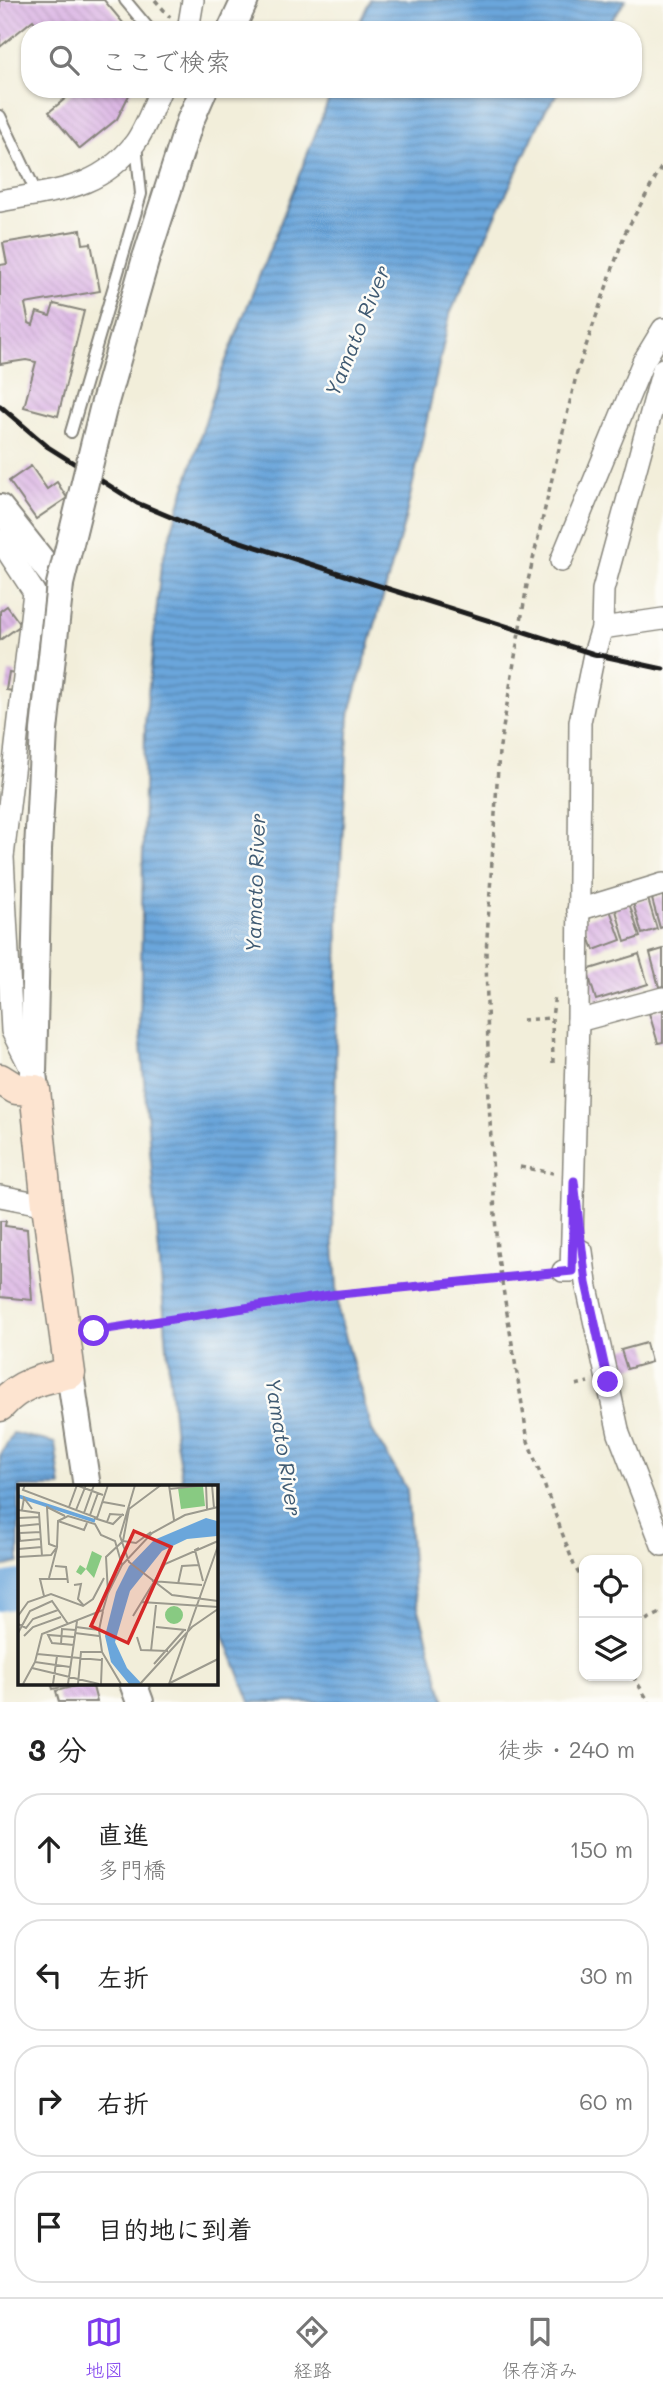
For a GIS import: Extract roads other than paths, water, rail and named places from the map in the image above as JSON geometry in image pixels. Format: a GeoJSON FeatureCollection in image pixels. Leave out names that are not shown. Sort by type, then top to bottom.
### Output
{"type":"FeatureCollection","features":[{"type":"Feature","properties":{"kind":"main road"},"geometry":{"type":"LineString","coordinates":[[0,1079],[16,1089],[34,1082],[47,1205],[70,1373],[41,1379],[4,1394]]}},
{"type":"Feature","properties":{"kind":"street"},"geometry":{"type":"LineString","coordinates":[[184,21],[193,0]]}},
{"type":"Feature","properties":{"kind":"street"},"geometry":{"type":"LineString","coordinates":[[235,21],[245,0]]}},
{"type":"Feature","properties":{"kind":"street"},"geometry":{"type":"LineString","coordinates":[[0,201],[82,185],[109,170],[136,141],[157,98]]}},
{"type":"Feature","properties":{"kind":"street"},"geometry":{"type":"LineString","coordinates":[[34,1082],[38,850],[44,730],[60,584],[103,410],[146,258],[190,121],[200,98]]}},
{"type":"Feature","properties":{"kind":"street"},"geometry":{"type":"LineString","coordinates":[[561,561],[643,362],[663,329]]}},
{"type":"Feature","properties":{"kind":"street"},"geometry":{"type":"LineString","coordinates":[[563,1271],[572,1271],[566,1177],[578,1021],[580,722],[602,628],[603,590],[651,405],[663,369]]}},
{"type":"Feature","properties":{"kind":"street"},"geometry":{"type":"LineString","coordinates":[[0,508],[60,584]]}},
{"type":"Feature","properties":{"kind":"street"},"geometry":{"type":"LineString","coordinates":[[0,540],[34,592],[3,857],[12,1031],[34,1082]]}},
{"type":"Feature","properties":{"kind":"street"},"geometry":{"type":"LineString","coordinates":[[602,628],[663,619]]}},
{"type":"Feature","properties":{"kind":"street"},"geometry":{"type":"LineString","coordinates":[[578,910],[663,884]]}},
{"type":"Feature","properties":{"kind":"street"},"geometry":{"type":"LineString","coordinates":[[578,1021],[663,998]]}},
{"type":"Feature","properties":{"kind":"street"},"geometry":{"type":"LineString","coordinates":[[566,1177],[619,1434],[662,1545]]}},
{"type":"Feature","properties":{"kind":"street"},"geometry":{"type":"LineString","coordinates":[[0,1196],[47,1205]]}},
{"type":"Feature","properties":{"kind":"street"},"geometry":{"type":"LineString","coordinates":[[70,1373],[87,1485]]}},
{"type":"Feature","properties":{"kind":"street"},"geometry":{"type":"LineString","coordinates":[[134,1685],[139,1702]]}},
{"type":"Feature","properties":{"kind":"lane"},"geometry":{"type":"LineString","coordinates":[[125,0],[142,21]]}},
{"type":"Feature","properties":{"kind":"lane"},"geometry":{"type":"LineString","coordinates":[[0,116],[37,194]]}},
{"type":"Feature","properties":{"kind":"lane"},"geometry":{"type":"LineString","coordinates":[[71,432],[141,194],[136,141]]}},
{"type":"Feature","properties":{"kind":"water"},"geometry":{"type":"Polygon","coordinates":[[[370,0],[626,0],[611,21],[360,21],[370,0]]]}},
{"type":"Feature","properties":{"kind":"water","name":"Yamato River"},"geometry":{"type":"Polygon","coordinates":[[[329,98],[554,98],[545,111],[450,314],[405,520],[349,716],[338,921],[333,1231],[339,1314],[372,1430],[407,1489],[414,1592],[445,1702],[250,1702],[217,1618],[217,1485],[183,1485],[174,1428],[140,1034],[145,724],[161,565],[217,383],[329,98]]]}},
{"type":"Feature","properties":{"kind":"water"},"geometry":{"type":"Polygon","coordinates":[[[13,1433],[55,1443],[61,1485],[18,1485],[18,1563],[0,1567],[0,1456],[13,1433]]]}},
{"type":"Feature","properties":{"kind":"waterway"},"geometry":{"type":"LineString","coordinates":[[0,1592],[18,1589]]}},
{"type":"Feature","properties":{"kind":"railway"},"geometry":{"type":"LineString","coordinates":[[0,406],[48,447],[137,503],[197,528],[594,654],[663,669]]}}]}
